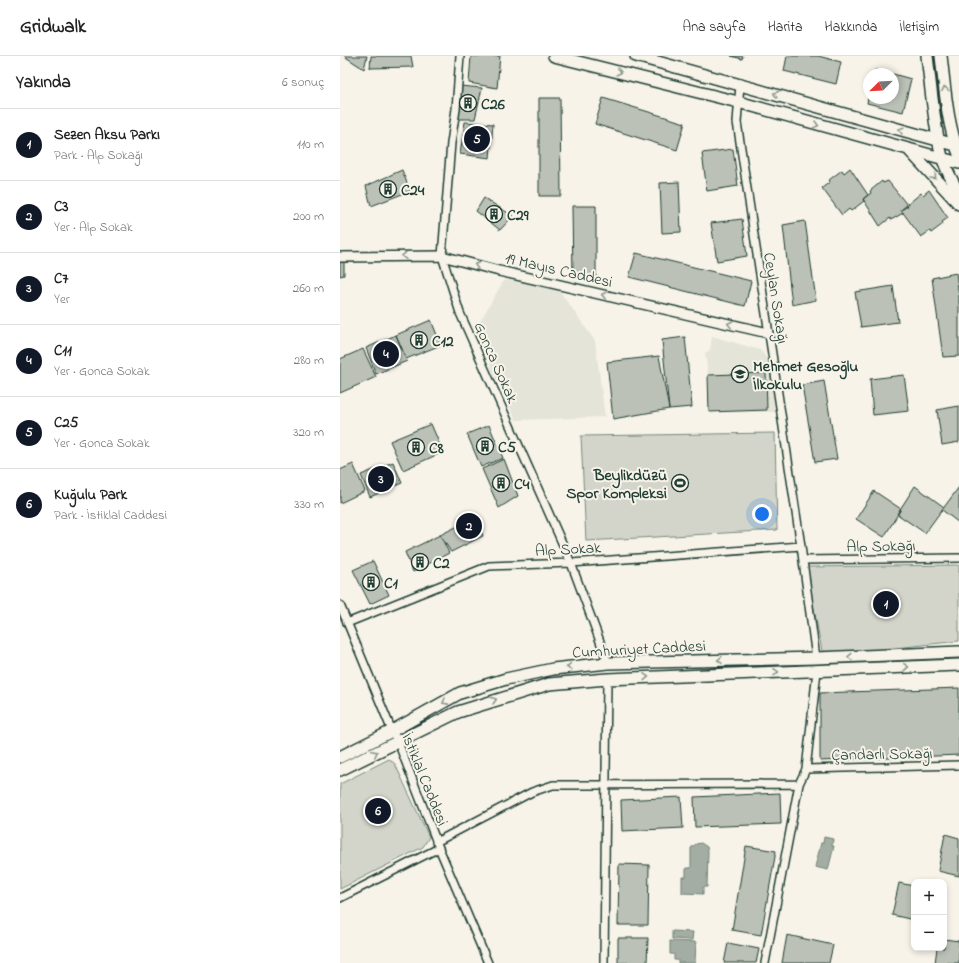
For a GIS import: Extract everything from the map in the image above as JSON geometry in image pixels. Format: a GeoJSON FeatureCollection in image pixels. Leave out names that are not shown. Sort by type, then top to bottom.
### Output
{"type":"FeatureCollection","features":[{"type":"Feature","properties":{"kind":"main road"},"geometry":{"type":"LineString","coordinates":[[554,56],[738,102],[959,163]]}},
{"type":"Feature","properties":{"kind":"main road"},"geometry":{"type":"LineString","coordinates":[[636,56],[939,140],[958,148]]}},
{"type":"Feature","properties":{"kind":"main road"},"geometry":{"type":"LineString","coordinates":[[927,56],[943,158],[951,179],[959,194]]}},
{"type":"Feature","properties":{"kind":"main road"},"geometry":{"type":"LineString","coordinates":[[941,56],[950,120],[958,148]]}},
{"type":"Feature","properties":{"kind":"main road"},"geometry":{"type":"LineString","coordinates":[[909,150],[959,204]]}},
{"type":"Feature","properties":{"kind":"main road","name":"Cumhuriyet Caddesi"},"geometry":{"type":"LineString","coordinates":[[340,757],[392,731],[460,693],[506,679],[538,672],[608,663],[816,658],[959,652]]}},
{"type":"Feature","properties":{"kind":"main road"},"geometry":{"type":"LineString","coordinates":[[816,658],[818,671]]}},
{"type":"Feature","properties":{"kind":"main road"},"geometry":{"type":"LineString","coordinates":[[607,679],[608,663]]}},
{"type":"Feature","properties":{"kind":"main road","name":"Cumhuriyet Caddesi"},"geometry":{"type":"LineString","coordinates":[[340,770],[458,712],[486,702],[549,684],[607,679],[959,665]]}},
{"type":"Feature","properties":{"kind":"street","name":"Gonca Sokak"},"geometry":{"type":"LineString","coordinates":[[460,56],[442,256],[460,313],[571,563],[608,663]]}},
{"type":"Feature","properties":{"kind":"street","name":"Ceylan Sokağı"},"geometry":{"type":"LineString","coordinates":[[740,85],[737,122],[801,546],[816,658]]}},
{"type":"Feature","properties":{"kind":"street","name":"19 Mayıs Caddesi"},"geometry":{"type":"LineString","coordinates":[[340,257],[442,256],[499,271],[768,333]]}},
{"type":"Feature","properties":{"kind":"street","name":"Alp Sokak"},"geometry":{"type":"LineString","coordinates":[[347,623],[489,566],[571,563],[801,546]]}},
{"type":"Feature","properties":{"kind":"street","name":"Alp Sokağı"},"geometry":{"type":"LineString","coordinates":[[803,560],[959,558]]}},
{"type":"Feature","properties":{"kind":"street","name":"İstiklal Caddesi"},"geometry":{"type":"LineString","coordinates":[[340,605],[392,731],[398,742],[438,845],[488,963]]}},
{"type":"Feature","properties":{"kind":"street"},"geometry":{"type":"LineString","coordinates":[[765,963],[799,784],[806,769],[818,671]]}},
{"type":"Feature","properties":{"kind":"street"},"geometry":{"type":"LineString","coordinates":[[604,963],[607,679]]}},
{"type":"Feature","properties":{"kind":"street","name":"Çandarlı Sokağı"},"geometry":{"type":"LineString","coordinates":[[806,769],[959,765]]}},
{"type":"Feature","properties":{"kind":"street"},"geometry":{"type":"LineString","coordinates":[[340,898],[532,792],[553,785],[799,784]]}},
{"type":"Feature","properties":{"kind":"shaded area"},"geometry":{"type":"Polygon","coordinates":[[[504,280],[554,283],[595,341],[605,417],[516,420],[492,370],[479,323],[504,280]]]}},
{"type":"Feature","properties":{"kind":"shaded area","name":"Mehmet Gesoğlu İlkokulu"},"geometry":{"type":"Polygon","coordinates":[[[712,336],[760,350],[766,357],[772,373],[775,412],[709,412],[708,375],[705,353],[710,350],[712,336]]]}},
{"type":"Feature","properties":{"kind":"shaded area","name":"Beylikdüzü Spor Kompleksi"},"geometry":{"type":"Polygon","coordinates":[[[775,433],[777,530],[586,541],[581,436],[775,433]]]}},
{"type":"Feature","properties":{"kind":"shaded area"},"geometry":{"type":"Polygon","coordinates":[[[959,565],[959,641],[823,656],[806,567],[959,565]]]}},
{"type":"Feature","properties":{"kind":"shaded area"},"geometry":{"type":"Polygon","coordinates":[[[389,759],[395,764],[429,837],[423,847],[340,889],[340,784],[389,759]]]}},
{"type":"Feature","properties":{"kind":"shaded area"},"geometry":{"type":"Polygon","coordinates":[[[824,837],[833,839],[832,846],[834,846],[828,870],[815,867],[824,837]]]}},
{"type":"Feature","properties":{"kind":"shaded area"},"geometry":{"type":"Polygon","coordinates":[[[701,843],[707,847],[708,851],[707,887],[703,887],[703,894],[682,893],[682,877],[686,877],[686,868],[691,868],[691,848],[696,844],[701,843]]]}},
{"type":"Feature","properties":{"kind":"shaded area"},"geometry":{"type":"Polygon","coordinates":[[[672,931],[693,932],[692,940],[672,939],[672,931]]]}},
{"type":"Feature","properties":{"kind":"shaded area"},"geometry":{"type":"Polygon","coordinates":[[[670,941],[696,942],[695,963],[678,963],[678,960],[674,960],[674,954],[670,954],[670,941]]]}},
{"type":"Feature","properties":{"kind":"building"},"geometry":{"type":"Polygon","coordinates":[[[344,56],[367,56],[364,69],[344,56]]]}},
{"type":"Feature","properties":{"kind":"building"},"geometry":{"type":"Polygon","coordinates":[[[371,56],[411,56],[413,67],[370,68],[371,56]]]}},
{"type":"Feature","properties":{"kind":"building"},"geometry":{"type":"Polygon","coordinates":[[[471,56],[500,56],[497,88],[469,83],[471,56]]]}},
{"type":"Feature","properties":{"kind":"building"},"geometry":{"type":"Polygon","coordinates":[[[731,56],[743,56],[742,59],[731,56]]]}},
{"type":"Feature","properties":{"kind":"building"},"geometry":{"type":"Polygon","coordinates":[[[787,56],[818,56],[841,62],[836,84],[784,71],[787,56]]]}},
{"type":"Feature","properties":{"kind":"building"},"geometry":{"type":"Polygon","coordinates":[[[899,76],[911,79],[903,112],[871,104],[899,104],[899,76]]]}},
{"type":"Feature","properties":{"kind":"building","name":"C26"},"geometry":{"type":"Polygon","coordinates":[[[460,86],[482,88],[475,119],[457,119],[460,86]]]}},
{"type":"Feature","properties":{"kind":"building"},"geometry":{"type":"Polygon","coordinates":[[[539,98],[560,98],[561,196],[539,196],[539,98]]]}},
{"type":"Feature","properties":{"kind":"building"},"geometry":{"type":"Polygon","coordinates":[[[603,98],[685,123],[677,150],[595,124],[603,98]]]}},
{"type":"Feature","properties":{"kind":"building"},"geometry":{"type":"Polygon","coordinates":[[[465,122],[493,124],[490,158],[460,154],[465,122]]]}},
{"type":"Feature","properties":{"kind":"building"},"geometry":{"type":"Polygon","coordinates":[[[733,149],[738,186],[707,191],[702,153],[733,149]]]}},
{"type":"Feature","properties":{"kind":"building"},"geometry":{"type":"Polygon","coordinates":[[[850,168],[868,195],[863,199],[864,201],[851,211],[849,209],[842,215],[822,188],[830,182],[829,180],[842,170],[844,173],[850,168]]]}},
{"type":"Feature","properties":{"kind":"building","name":"C24"},"geometry":{"type":"Polygon","coordinates":[[[402,170],[410,191],[371,206],[366,186],[402,170]]]}},
{"type":"Feature","properties":{"kind":"building"},"geometry":{"type":"Polygon","coordinates":[[[882,181],[883,183],[888,181],[908,206],[901,210],[903,213],[891,220],[890,218],[880,226],[863,199],[882,181]]]}},
{"type":"Feature","properties":{"kind":"building"},"geometry":{"type":"Polygon","coordinates":[[[679,182],[681,232],[662,233],[660,183],[679,182]]]}},
{"type":"Feature","properties":{"kind":"building"},"geometry":{"type":"Polygon","coordinates":[[[929,190],[948,218],[931,233],[930,231],[921,237],[901,210],[921,193],[923,195],[929,190]]]}},
{"type":"Feature","properties":{"kind":"building","name":"C29"},"geometry":{"type":"Polygon","coordinates":[[[484,198],[513,216],[500,230],[476,211],[484,198]]]}},
{"type":"Feature","properties":{"kind":"building"},"geometry":{"type":"Polygon","coordinates":[[[572,206],[596,206],[596,277],[573,278],[572,206]]]}},
{"type":"Feature","properties":{"kind":"building"},"geometry":{"type":"Polygon","coordinates":[[[742,219],[747,256],[717,261],[711,223],[742,219]]]}},
{"type":"Feature","properties":{"kind":"building"},"geometry":{"type":"Polygon","coordinates":[[[805,221],[816,300],[792,305],[783,225],[805,221]]]}},
{"type":"Feature","properties":{"kind":"building"},"geometry":{"type":"Polygon","coordinates":[[[636,253],[751,281],[745,306],[629,277],[636,253]]]}},
{"type":"Feature","properties":{"kind":"building"},"geometry":{"type":"Polygon","coordinates":[[[340,261],[344,261],[344,275],[340,276],[340,261]]]}},
{"type":"Feature","properties":{"kind":"building"},"geometry":{"type":"Polygon","coordinates":[[[956,273],[959,297],[959,356],[943,357],[932,278],[956,273]]]}},
{"type":"Feature","properties":{"kind":"building"},"geometry":{"type":"Polygon","coordinates":[[[893,286],[898,322],[861,327],[855,292],[893,286]]]}},
{"type":"Feature","properties":{"kind":"building","name":"C12"},"geometry":{"type":"Polygon","coordinates":[[[431,320],[441,345],[406,359],[396,335],[431,320]]]}},
{"type":"Feature","properties":{"kind":"building"},"geometry":{"type":"Polygon","coordinates":[[[396,335],[407,361],[376,374],[366,348],[396,335]]]}},
{"type":"Feature","properties":{"kind":"building"},"geometry":{"type":"Polygon","coordinates":[[[685,337],[692,407],[669,409],[662,340],[685,337]]]}},
{"type":"Feature","properties":{"kind":"building"},"geometry":{"type":"Polygon","coordinates":[[[363,349],[376,377],[340,393],[340,359],[363,349]]]}},
{"type":"Feature","properties":{"kind":"building"},"geometry":{"type":"Polygon","coordinates":[[[659,356],[669,409],[613,419],[607,362],[659,356]]]}},
{"type":"Feature","properties":{"kind":"building"},"geometry":{"type":"Polygon","coordinates":[[[766,373],[767,410],[709,412],[708,375],[766,373]]]}},
{"type":"Feature","properties":{"kind":"building"},"geometry":{"type":"Polygon","coordinates":[[[904,375],[909,411],[873,415],[870,379],[904,375]]]}},
{"type":"Feature","properties":{"kind":"building"},"geometry":{"type":"Polygon","coordinates":[[[824,381],[837,459],[815,462],[802,385],[824,381]]]}},
{"type":"Feature","properties":{"kind":"building"},"geometry":{"type":"Polygon","coordinates":[[[959,406],[959,442],[942,445],[937,410],[959,406]]]}},
{"type":"Feature","properties":{"kind":"building","name":"C8"},"geometry":{"type":"Polygon","coordinates":[[[431,424],[443,452],[403,470],[390,441],[431,424]]]}},
{"type":"Feature","properties":{"kind":"building","name":"C5"},"geometry":{"type":"Polygon","coordinates":[[[489,425],[503,458],[481,467],[467,434],[489,425]]]}},
{"type":"Feature","properties":{"kind":"building","name":"C4"},"geometry":{"type":"Polygon","coordinates":[[[504,459],[518,496],[499,508],[482,469],[504,459]]]}},
{"type":"Feature","properties":{"kind":"building"},"geometry":{"type":"Polygon","coordinates":[[[393,462],[402,483],[370,497],[361,475],[393,462]]]}},
{"type":"Feature","properties":{"kind":"building"},"geometry":{"type":"Polygon","coordinates":[[[353,464],[365,491],[340,503],[340,470],[353,464]]]}},
{"type":"Feature","properties":{"kind":"building"},"geometry":{"type":"Polygon","coordinates":[[[915,486],[944,507],[925,533],[897,514],[915,486]]]}},
{"type":"Feature","properties":{"kind":"building"},"geometry":{"type":"Polygon","coordinates":[[[959,487],[959,523],[942,510],[959,487]]]}},
{"type":"Feature","properties":{"kind":"building"},"geometry":{"type":"Polygon","coordinates":[[[874,491],[901,509],[884,537],[856,519],[874,491]]]}},
{"type":"Feature","properties":{"kind":"building"},"geometry":{"type":"Polygon","coordinates":[[[476,517],[483,536],[451,552],[440,535],[476,517]]]}},
{"type":"Feature","properties":{"kind":"building","name":"C2"},"geometry":{"type":"Polygon","coordinates":[[[440,535],[449,553],[413,572],[405,552],[440,535]]]}},
{"type":"Feature","properties":{"kind":"building","name":"C1"},"geometry":{"type":"Polygon","coordinates":[[[373,561],[389,595],[370,604],[353,570],[373,561]]]}},
{"type":"Feature","properties":{"kind":"building"},"geometry":{"type":"Polygon","coordinates":[[[959,688],[959,755],[820,761],[820,693],[959,688]]]}},
{"type":"Feature","properties":{"kind":"building"},"geometry":{"type":"Polygon","coordinates":[[[780,793],[781,824],[695,827],[694,797],[780,793]]]}},
{"type":"Feature","properties":{"kind":"building"},"geometry":{"type":"Polygon","coordinates":[[[681,797],[683,828],[622,831],[621,800],[681,797]]]}},
{"type":"Feature","properties":{"kind":"building"},"geometry":{"type":"Polygon","coordinates":[[[945,834],[959,838],[959,876],[938,871],[945,834]]]}},
{"type":"Feature","properties":{"kind":"building"},"geometry":{"type":"Polygon","coordinates":[[[746,846],[776,851],[761,935],[732,930],[746,846]]]}},
{"type":"Feature","properties":{"kind":"building"},"geometry":{"type":"Polygon","coordinates":[[[619,864],[649,865],[648,925],[618,925],[619,864]]]}},
{"type":"Feature","properties":{"kind":"building"},"geometry":{"type":"Polygon","coordinates":[[[899,883],[911,885],[911,919],[892,915],[899,883]]]}},
{"type":"Feature","properties":{"kind":"building"},"geometry":{"type":"Polygon","coordinates":[[[787,935],[833,945],[829,963],[782,963],[787,935]]]}},
{"type":"Feature","properties":{"kind":"building"},"geometry":{"type":"Polygon","coordinates":[[[618,938],[648,938],[647,963],[618,963],[618,938]]]}},
{"type":"Feature","properties":{"kind":"building"},"geometry":{"type":"Polygon","coordinates":[[[947,939],[959,941],[959,963],[935,963],[937,951],[947,951],[947,939]]]}},
{"type":"Feature","properties":{"kind":"building"},"geometry":{"type":"Polygon","coordinates":[[[728,943],[759,949],[756,963],[724,963],[728,943]]]}},
{"type":"Feature","properties":{"kind":"place","name":"C26"},"geometry":{"type":"Point","coordinates":[468,103]}},
{"type":"Feature","properties":{"kind":"place","name":"C25"},"geometry":{"type":"Point","coordinates":[477,139]}},
{"type":"Feature","properties":{"kind":"place","name":"C24"},"geometry":{"type":"Point","coordinates":[388,189]}},
{"type":"Feature","properties":{"kind":"place","name":"C29"},"geometry":{"type":"Point","coordinates":[494,214]}},
{"type":"Feature","properties":{"kind":"place","name":"C12"},"geometry":{"type":"Point","coordinates":[419,340]}},
{"type":"Feature","properties":{"kind":"place","name":"C11"},"geometry":{"type":"Point","coordinates":[386,354]}},
{"type":"Feature","properties":{"kind":"place","name":"Mehmet Gesoğlu İlkokulu"},"geometry":{"type":"Point","coordinates":[740,374]}},
{"type":"Feature","properties":{"kind":"place","name":"C5"},"geometry":{"type":"Point","coordinates":[485,446]}},
{"type":"Feature","properties":{"kind":"place","name":"C8"},"geometry":{"type":"Point","coordinates":[416,447]}},
{"type":"Feature","properties":{"kind":"place","name":"C7"},"geometry":{"type":"Point","coordinates":[381,479]}},
{"type":"Feature","properties":{"kind":"place","name":"C4"},"geometry":{"type":"Point","coordinates":[501,483]}},
{"type":"Feature","properties":{"kind":"place","name":"Beylikdüzü Spor Kompleksi"},"geometry":{"type":"Point","coordinates":[680,483]}},
{"type":"Feature","properties":{"kind":"place","name":"C3"},"geometry":{"type":"Point","coordinates":[469,526]}},
{"type":"Feature","properties":{"kind":"place","name":"C2"},"geometry":{"type":"Point","coordinates":[420,562]}},
{"type":"Feature","properties":{"kind":"place","name":"C1"},"geometry":{"type":"Point","coordinates":[371,582]}},
{"type":"Feature","properties":{"kind":"place","name":"Sezen Aksu Parkı"},"geometry":{"type":"Point","coordinates":[886,604]}},
{"type":"Feature","properties":{"kind":"place","name":"Kuğulu Park"},"geometry":{"type":"Point","coordinates":[378,811]}}]}
